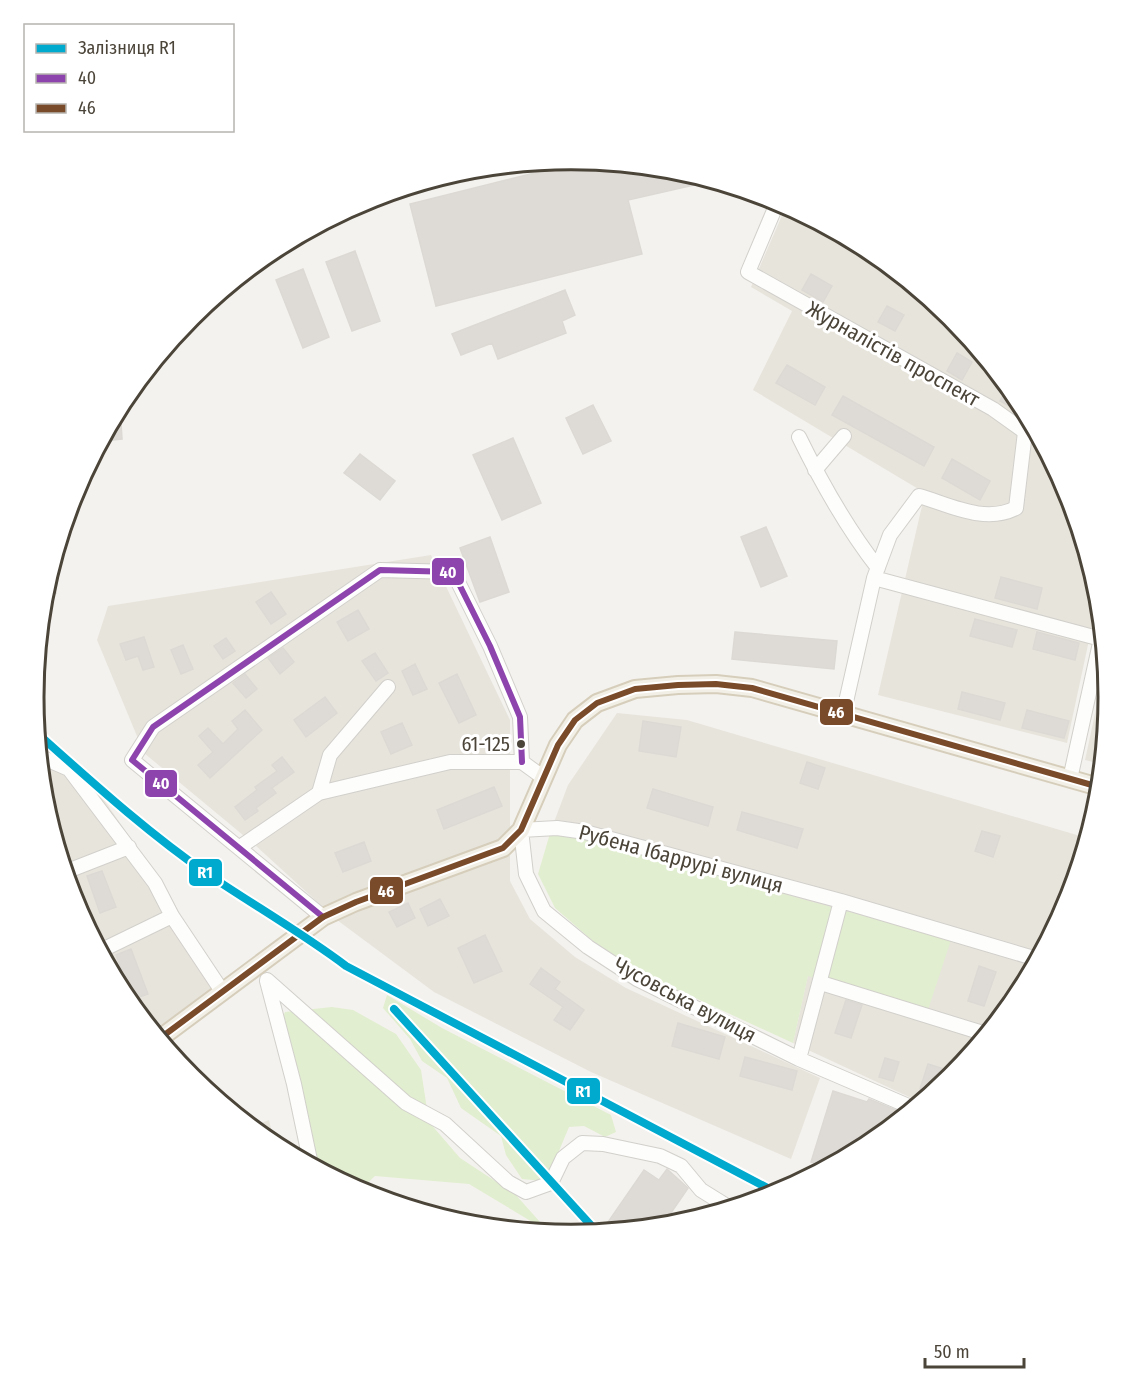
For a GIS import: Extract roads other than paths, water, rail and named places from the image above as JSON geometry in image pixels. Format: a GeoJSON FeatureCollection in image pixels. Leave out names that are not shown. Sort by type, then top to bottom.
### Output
{"type":"FeatureCollection","features":[{"type":"Feature","properties":{"kind":"main road"},"geometry":{"type":"LineString","coordinates":[[166,1034],[323,917],[356,902],[503,848],[521,830],[558,746],[575,720],[597,704],[635,689],[716,684],[752,688],[1090,784]]}},
{"type":"Feature","properties":{"kind":"street","name":"Журналістів проспект"},"geometry":{"type":"LineString","coordinates":[[773,210],[748,272],[993,409],[1025,432],[1016,508],[1002,515],[985,515],[919,496],[890,535],[876,573],[843,715]]}},
{"type":"Feature","properties":{"kind":"street"},"geometry":{"type":"LineString","coordinates":[[815,470],[844,436]]}},
{"type":"Feature","properties":{"kind":"street"},"geometry":{"type":"LineString","coordinates":[[799,437],[850,533],[876,573],[1094,634]]}},
{"type":"Feature","properties":{"kind":"street"},"geometry":{"type":"LineString","coordinates":[[323,917],[132,760],[153,727],[380,570],[453,572],[490,646],[520,717],[522,762]]}},
{"type":"Feature","properties":{"kind":"street"},"geometry":{"type":"LineString","coordinates":[[1070,779],[1096,660]]}},
{"type":"Feature","properties":{"kind":"street"},"geometry":{"type":"LineString","coordinates":[[319,793],[330,755],[388,687]]}},
{"type":"Feature","properties":{"kind":"street"},"geometry":{"type":"LineString","coordinates":[[47,760],[69,769],[129,847],[155,883],[172,916],[222,992]]}},
{"type":"Feature","properties":{"kind":"street"},"geometry":{"type":"LineString","coordinates":[[240,847],[319,793],[450,762],[522,762],[544,778]]}},
{"type":"Feature","properties":{"kind":"street","name":"Рубена Ібаррурі вулиця"},"geometry":{"type":"LineString","coordinates":[[521,830],[557,828],[585,832],[841,901],[1029,957]]}},
{"type":"Feature","properties":{"kind":"street","name":"Чусовська вулиця"},"geometry":{"type":"LineString","coordinates":[[521,830],[526,874],[544,911],[588,947],[637,979],[799,1059],[904,1104]]}},
{"type":"Feature","properties":{"kind":"street"},"geometry":{"type":"LineString","coordinates":[[72,869],[129,847]]}},
{"type":"Feature","properties":{"kind":"street"},"geometry":{"type":"LineString","coordinates":[[799,1059],[841,901]]}},
{"type":"Feature","properties":{"kind":"street"},"geometry":{"type":"LineString","coordinates":[[107,947],[172,916]]}},
{"type":"Feature","properties":{"kind":"street"},"geometry":{"type":"LineString","coordinates":[[261,962],[294,1084],[309,1154]]}},
{"type":"Feature","properties":{"kind":"street"},"geometry":{"type":"LineString","coordinates":[[267,980],[406,1103],[445,1125],[508,1182],[526,1192],[551,1183],[563,1158],[582,1143],[603,1144],[660,1156],[681,1166],[701,1190],[720,1202]]}},
{"type":"Feature","properties":{"kind":"street"},"geometry":{"type":"LineString","coordinates":[[821,983],[978,1031]]}},
{"type":"Feature","properties":{"kind":"rail line","name":"R1"},"geometry":{"type":"LineString","coordinates":[[46,741],[121,807],[186,859],[346,966],[765,1187]]}},
{"type":"Feature","properties":{"kind":"rail line","name":"R1"},"geometry":{"type":"LineString","coordinates":[[394,1009],[589,1223]]}},
{"type":"Feature","properties":{"kind":"place","name":"61-125"},"geometry":{"type":"Point","coordinates":[521,744]}}]}
